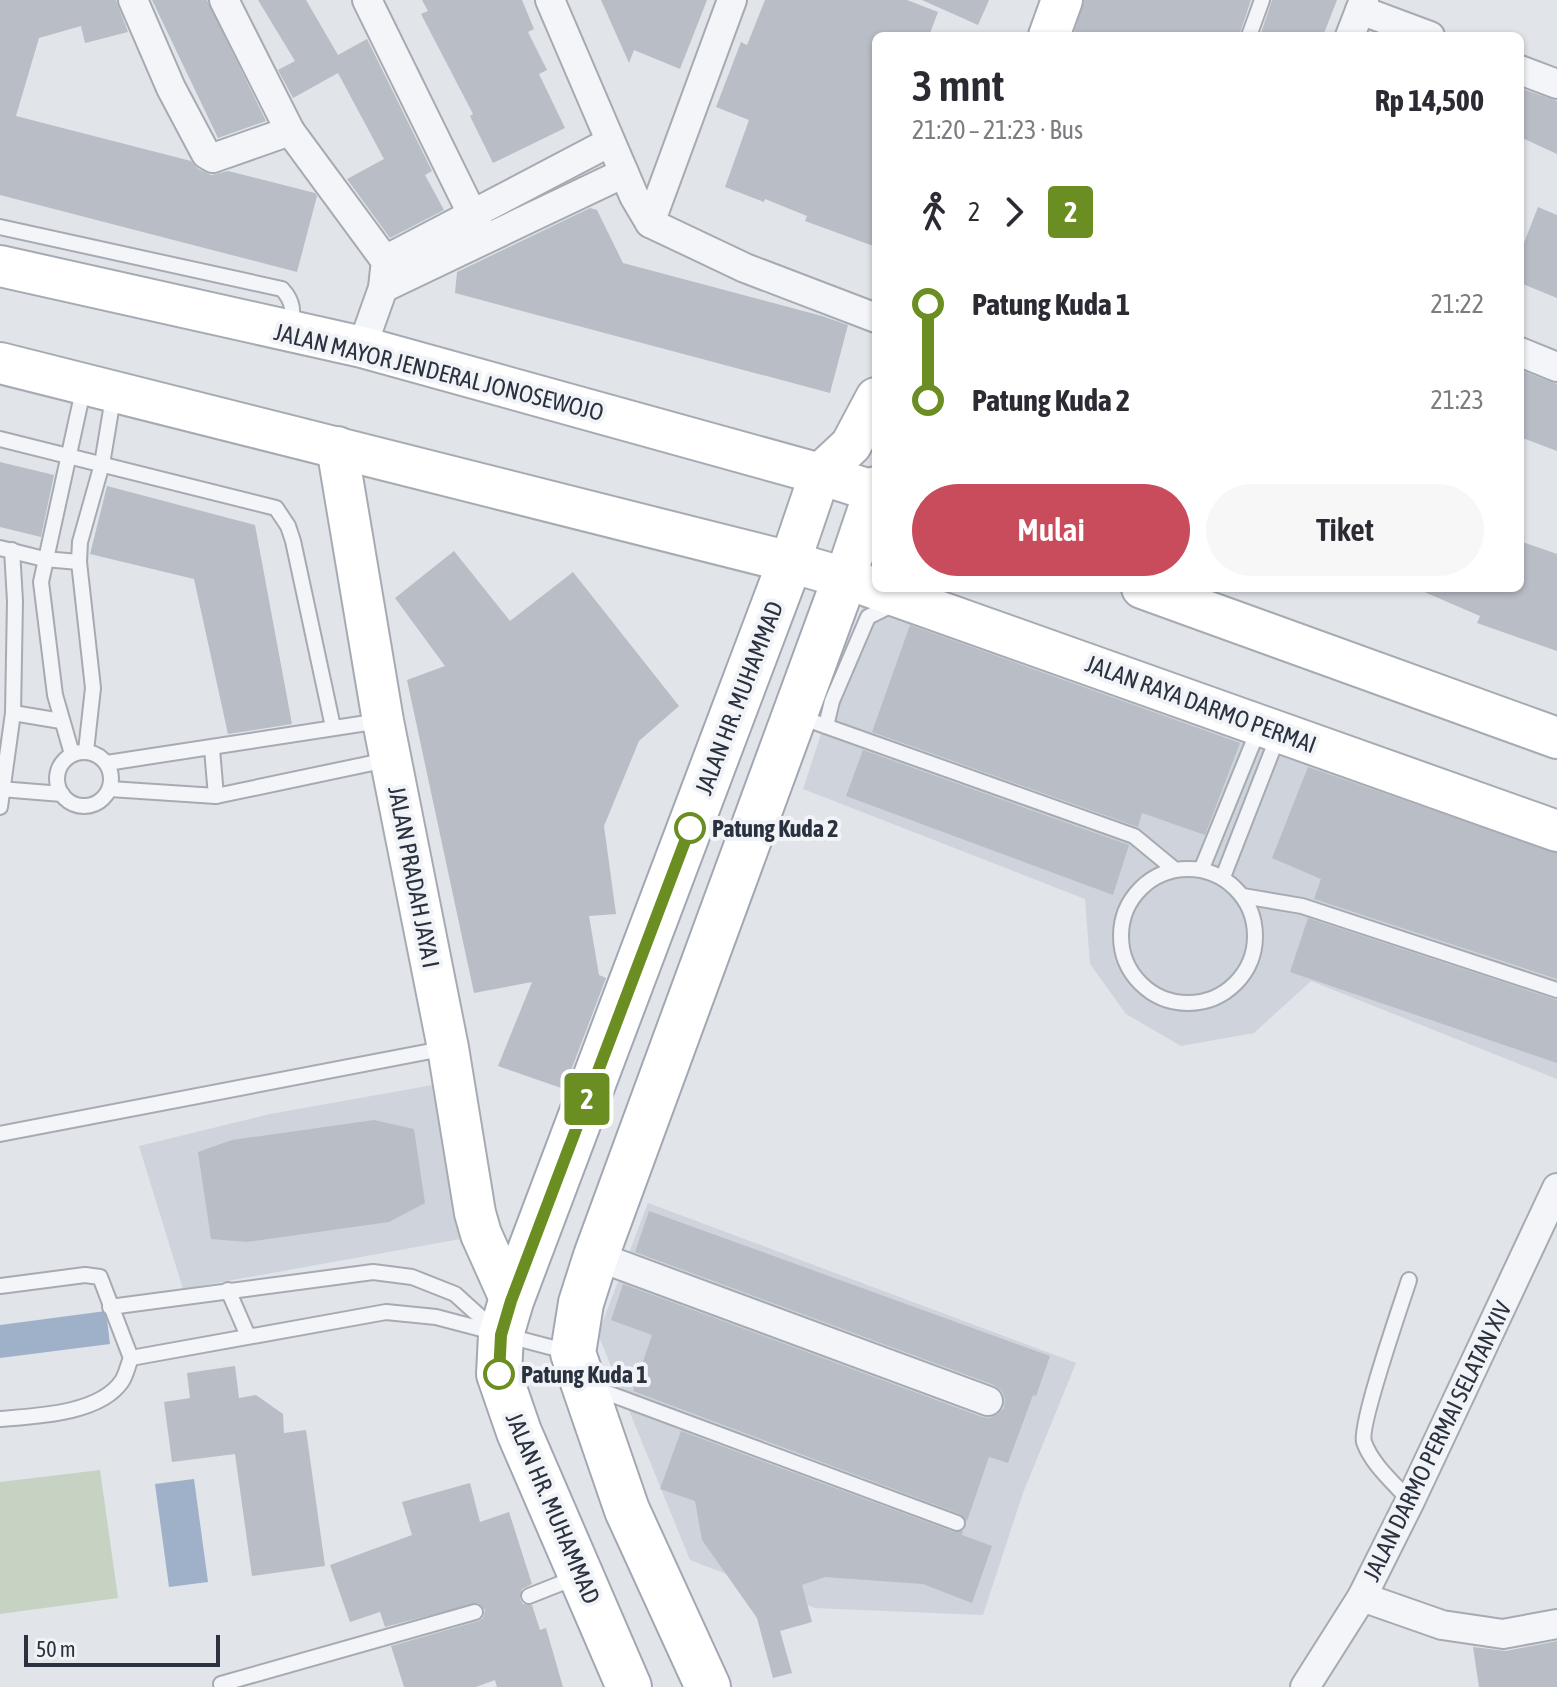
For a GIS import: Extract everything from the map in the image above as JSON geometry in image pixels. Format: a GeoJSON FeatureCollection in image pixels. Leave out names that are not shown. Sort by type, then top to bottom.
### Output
{"type":"FeatureCollection","features":[{"type":"Feature","properties":{"kind":"main road","name":"JALAN HR. MUHAMMAD"},"geometry":{"type":"LineString","coordinates":[[629,1687],[519,1432],[499,1374],[506,1318],[790,562]]}},
{"type":"Feature","properties":{"kind":"main road"},"geometry":{"type":"LineString","coordinates":[[708,1687],[627,1510],[578,1368],[581,1303],[596,1256],[810,720],[845,578]]}},
{"type":"Feature","properties":{"kind":"street"},"geometry":{"type":"LineString","coordinates":[[133,0],[171,88],[206,154],[213,158],[290,131]]}},
{"type":"Feature","properties":{"kind":"street"},"geometry":{"type":"LineString","coordinates":[[224,0],[290,131],[384,274]]}},
{"type":"Feature","properties":{"kind":"street"},"geometry":{"type":"LineString","coordinates":[[367,0],[478,226]]}},
{"type":"Feature","properties":{"kind":"street"},"geometry":{"type":"LineString","coordinates":[[550,0],[610,142],[650,223],[745,268],[872,316]]}},
{"type":"Feature","properties":{"kind":"street"},"geometry":{"type":"LineString","coordinates":[[650,223],[732,0]]}},
{"type":"Feature","properties":{"kind":"street"},"geometry":{"type":"LineString","coordinates":[[1050,32],[1062,0]]}},
{"type":"Feature","properties":{"kind":"street"},"geometry":{"type":"LineString","coordinates":[[1358,15],[1416,32]]}},
{"type":"Feature","properties":{"kind":"street"},"geometry":{"type":"LineString","coordinates":[[1524,72],[1557,84]]}},
{"type":"Feature","properties":{"kind":"street"},"geometry":{"type":"LineString","coordinates":[[362,347],[384,274],[478,226],[610,142]]}},
{"type":"Feature","properties":{"kind":"street"},"geometry":{"type":"LineString","coordinates":[[478,226],[624,173]]}},
{"type":"Feature","properties":{"kind":"street","name":"JALAN MAYOR JENDERAL JONOSEWOJO"},"geometry":{"type":"LineString","coordinates":[[0,266],[362,347],[872,489]]}},
{"type":"Feature","properties":{"kind":"street"},"geometry":{"type":"LineString","coordinates":[[1524,354],[1557,367]]}},
{"type":"Feature","properties":{"kind":"street"},"geometry":{"type":"LineString","coordinates":[[0,363],[845,578],[872,501]]}},
{"type":"Feature","properties":{"kind":"street"},"geometry":{"type":"LineString","coordinates":[[790,562],[820,474],[851,445],[872,406]]}},
{"type":"Feature","properties":{"kind":"street","name":"JALAN PRADAH JAYA I"},"geometry":{"type":"LineString","coordinates":[[337,447],[383,721],[448,1048],[481,1234],[506,1318]]}},
{"type":"Feature","properties":{"kind":"street","name":"JALAN RAYA DARMO PERMAI"},"geometry":{"type":"LineString","coordinates":[[845,578],[872,588]]}},
{"type":"Feature","properties":{"kind":"street","name":"JALAN RAYA DARMO PERMAI"},"geometry":{"type":"LineString","coordinates":[[884,592],[1269,732],[1557,831]]}},
{"type":"Feature","properties":{"kind":"street"},"geometry":{"type":"LineString","coordinates":[[1153,592],[1557,738]]}},
{"type":"Feature","properties":{"kind":"street","name":"JALAN DARMO PERMAI SELATAN XIV"},"geometry":{"type":"LineString","coordinates":[[1305,1687],[1362,1597],[1557,1188]]}},
{"type":"Feature","properties":{"kind":"street"},"geometry":{"type":"LineString","coordinates":[[596,1256],[988,1401]]}},
{"type":"Feature","properties":{"kind":"street"},"geometry":{"type":"LineString","coordinates":[[1362,1597],[1442,1625],[1503,1634],[1557,1624]]}},
{"type":"Feature","properties":{"kind":"lane"},"geometry":{"type":"LineString","coordinates":[[1250,32],[1262,0]]}},
{"type":"Feature","properties":{"kind":"lane"},"geometry":{"type":"LineString","coordinates":[[0,227],[282,289],[290,298],[293,308],[290,332]]}},
{"type":"Feature","properties":{"kind":"lane"},"geometry":{"type":"LineString","coordinates":[[79,752],[61,721],[41,582],[68,456],[99,388]]}},
{"type":"Feature","properties":{"kind":"lane"},"geometry":{"type":"LineString","coordinates":[[79,752],[96,754],[107,763],[112,776],[110,789],[103,799],[91,806],[77,805],[62,794],[57,783],[58,770],[79,752],[93,688],[79,562],[80,542],[102,464],[99,388]]}},
{"type":"Feature","properties":{"kind":"lane"},"geometry":{"type":"LineString","coordinates":[[0,439],[276,508],[288,526],[293,541],[333,727]]}},
{"type":"Feature","properties":{"kind":"lane"},"geometry":{"type":"LineString","coordinates":[[0,807],[13,713],[15,601],[6,549],[44,559],[79,562]]}},
{"type":"Feature","properties":{"kind":"lane"},"geometry":{"type":"LineString","coordinates":[[1174,869],[1134,836],[810,720],[832,701],[868,617],[886,608],[906,606],[1269,732],[1557,839]]}},
{"type":"Feature","properties":{"kind":"lane"},"geometry":{"type":"LineString","coordinates":[[13,713],[61,721]]}},
{"type":"Feature","properties":{"kind":"lane"},"geometry":{"type":"LineString","coordinates":[[107,763],[383,721]]}},
{"type":"Feature","properties":{"kind":"lane"},"geometry":{"type":"LineString","coordinates":[[1202,868],[1269,732]]}},
{"type":"Feature","properties":{"kind":"lane"},"geometry":{"type":"LineString","coordinates":[[1223,877],[1269,732]]}},
{"type":"Feature","properties":{"kind":"lane"},"geometry":{"type":"LineString","coordinates":[[212,749],[216,796]]}},
{"type":"Feature","properties":{"kind":"lane"},"geometry":{"type":"LineString","coordinates":[[110,789],[216,796],[391,759]]}},
{"type":"Feature","properties":{"kind":"lane"},"geometry":{"type":"LineString","coordinates":[[1,789],[62,794]]}},
{"type":"Feature","properties":{"kind":"lane"},"geometry":{"type":"LineString","coordinates":[[1202,868],[1223,877],[1243,896],[1256,933],[1247,970],[1220,997],[1182,1005],[1146,990],[1123,959],[1121,921],[1140,887],[1174,869],[1202,868]]}},
{"type":"Feature","properties":{"kind":"lane"},"geometry":{"type":"LineString","coordinates":[[1243,896],[1302,906],[1557,990]]}},
{"type":"Feature","properties":{"kind":"lane"},"geometry":{"type":"LineString","coordinates":[[0,1134],[448,1048]]}},
{"type":"Feature","properties":{"kind":"lane"},"geometry":{"type":"LineString","coordinates":[[110,1307],[373,1272],[412,1277],[506,1318],[578,1368],[957,1523]]}},
{"type":"Feature","properties":{"kind":"lane"},"geometry":{"type":"LineString","coordinates":[[0,1286],[85,1275],[100,1277],[131,1358],[122,1381],[104,1399],[37,1416],[0,1419]]}},
{"type":"Feature","properties":{"kind":"lane"},"geometry":{"type":"LineString","coordinates":[[1409,1280],[1367,1414],[1363,1441],[1374,1460],[1410,1501]]}},
{"type":"Feature","properties":{"kind":"lane"},"geometry":{"type":"LineString","coordinates":[[228,1290],[248,1336]]}},
{"type":"Feature","properties":{"kind":"lane"},"geometry":{"type":"LineString","coordinates":[[131,1358],[386,1312],[436,1317],[506,1318]]}},
{"type":"Feature","properties":{"kind":"lane"},"geometry":{"type":"LineString","coordinates":[[529,1596],[581,1576]]}},
{"type":"Feature","properties":{"kind":"lane"},"geometry":{"type":"LineString","coordinates":[[221,1684],[475,1612]]}},
{"type":"Feature","properties":{"kind":"shaded area"},"geometry":{"type":"Polygon","coordinates":[[[870,584],[872,592],[893,592],[1557,824],[1557,1079],[1311,981],[1254,1033],[1181,1046],[1126,1014],[1090,964],[1085,899],[803,789],[870,584]]]}},
{"type":"Feature","properties":{"kind":"shaded area"},"geometry":{"type":"Polygon","coordinates":[[[433,1085],[466,1238],[183,1289],[139,1146],[270,1114],[433,1085]]]}},
{"type":"Feature","properties":{"kind":"shaded area"},"geometry":{"type":"Polygon","coordinates":[[[648,1203],[1076,1363],[1023,1493],[983,1615],[815,1608],[690,1560],[598,1334],[648,1203]]]}},
{"type":"Feature","properties":{"kind":"green space"},"geometry":{"type":"Polygon","coordinates":[[[100,1470],[118,1598],[0,1614],[0,1482],[100,1470]]]}},
{"type":"Feature","properties":{"kind":"water"},"geometry":{"type":"Polygon","coordinates":[[[106,1311],[110,1344],[0,1358],[0,1325],[106,1311]]]}},
{"type":"Feature","properties":{"kind":"water"},"geometry":{"type":"Polygon","coordinates":[[[194,1479],[208,1582],[169,1587],[155,1484],[194,1479]]]}},
{"type":"Feature","properties":{"kind":"building"},"geometry":{"type":"Polygon","coordinates":[[[0,0],[116,0],[128,32],[85,43],[81,26],[39,38],[16,116],[191,161],[198,169],[211,175],[228,171],[315,193],[317,196],[297,272],[0,195],[0,0]]]}},
{"type":"Feature","properties":{"kind":"building"},"geometry":{"type":"Polygon","coordinates":[[[152,0],[207,0],[266,121],[218,138],[152,0]]]}},
{"type":"Feature","properties":{"kind":"building"},"geometry":{"type":"Polygon","coordinates":[[[258,0],[306,0],[338,55],[367,39],[432,171],[425,175],[444,210],[390,238],[347,179],[384,159],[338,73],[293,98],[278,70],[295,61],[258,0]]]}},
{"type":"Feature","properties":{"kind":"building"},"geometry":{"type":"Polygon","coordinates":[[[422,0],[522,0],[534,29],[528,32],[547,70],[539,74],[565,128],[493,163],[470,116],[473,114],[421,14],[428,11],[422,0]]]}},
{"type":"Feature","properties":{"kind":"building"},"geometry":{"type":"Polygon","coordinates":[[[601,0],[707,0],[680,69],[634,50],[629,63],[601,0]]]}},
{"type":"Feature","properties":{"kind":"building"},"geometry":{"type":"Polygon","coordinates":[[[765,0],[907,0],[938,12],[930,32],[872,32],[872,246],[805,221],[807,216],[765,199],[764,202],[725,187],[749,120],[716,107],[741,42],[747,45],[765,0]]]}},
{"type":"Feature","properties":{"kind":"building"},"geometry":{"type":"Polygon","coordinates":[[[922,0],[989,0],[978,25],[922,0]]]}},
{"type":"Feature","properties":{"kind":"building"},"geometry":{"type":"Polygon","coordinates":[[[1084,0],[1251,0],[1240,32],[1074,32],[1084,0]]]}},
{"type":"Feature","properties":{"kind":"building"},"geometry":{"type":"Polygon","coordinates":[[[1272,0],[1337,0],[1325,32],[1261,32],[1272,0]]]}},
{"type":"Feature","properties":{"kind":"building"},"geometry":{"type":"Polygon","coordinates":[[[1524,89],[1557,101],[1557,154],[1524,139],[1524,89]]]}},
{"type":"Feature","properties":{"kind":"building"},"geometry":{"type":"Polygon","coordinates":[[[1538,207],[1557,215],[1557,298],[1524,285],[1524,243],[1538,207]]]}},
{"type":"Feature","properties":{"kind":"building"},"geometry":{"type":"Polygon","coordinates":[[[590,208],[597,210],[623,263],[848,325],[830,393],[455,293],[457,272],[590,208]]]}},
{"type":"Feature","properties":{"kind":"building"},"geometry":{"type":"Polygon","coordinates":[[[1524,372],[1557,384],[1557,451],[1524,439],[1524,372]]]}},
{"type":"Feature","properties":{"kind":"building"},"geometry":{"type":"Polygon","coordinates":[[[0,462],[54,475],[41,537],[0,527],[0,462]]]}},
{"type":"Feature","properties":{"kind":"building"},"geometry":{"type":"Polygon","coordinates":[[[107,486],[255,525],[292,724],[228,734],[194,579],[90,554],[107,486]]]}},
{"type":"Feature","properties":{"kind":"building"},"geometry":{"type":"Polygon","coordinates":[[[1524,542],[1557,554],[1557,651],[1477,623],[1480,616],[1424,592],[1524,592],[1524,542]]]}},
{"type":"Feature","properties":{"kind":"building"},"geometry":{"type":"Polygon","coordinates":[[[454,551],[510,621],[573,572],[679,706],[639,741],[604,826],[616,914],[589,916],[599,975],[606,978],[564,1089],[498,1066],[532,982],[474,993],[407,680],[445,666],[395,598],[454,551]]]}},
{"type":"Feature","properties":{"kind":"building"},"geometry":{"type":"Polygon","coordinates":[[[910,625],[1240,743],[1205,835],[1142,813],[1138,827],[872,732],[910,625]]]}},
{"type":"Feature","properties":{"kind":"building"},"geometry":{"type":"Polygon","coordinates":[[[863,750],[1129,845],[1113,895],[846,796],[863,750]]]}},
{"type":"Feature","properties":{"kind":"building"},"geometry":{"type":"Polygon","coordinates":[[[1308,767],[1557,853],[1557,979],[1314,899],[1321,879],[1272,858],[1308,767]]]}},
{"type":"Feature","properties":{"kind":"building"},"geometry":{"type":"Polygon","coordinates":[[[1308,918],[1557,1000],[1557,1063],[1290,972],[1308,918]]]}},
{"type":"Feature","properties":{"kind":"building"},"geometry":{"type":"Polygon","coordinates":[[[374,1120],[414,1129],[425,1203],[389,1222],[247,1242],[211,1239],[198,1152],[232,1140],[374,1120]]]}},
{"type":"Feature","properties":{"kind":"building"},"geometry":{"type":"Polygon","coordinates":[[[649,1211],[1050,1356],[1008,1463],[989,1457],[967,1521],[960,1514],[633,1391],[652,1335],[611,1320],[623,1284],[982,1417],[990,1418],[998,1414],[1004,1408],[1005,1399],[1002,1391],[994,1385],[635,1252],[649,1211]]]}},
{"type":"Feature","properties":{"kind":"building"},"geometry":{"type":"Polygon","coordinates":[[[235,1366],[239,1398],[256,1395],[283,1414],[284,1433],[306,1430],[325,1566],[252,1576],[235,1454],[172,1462],[164,1402],[190,1398],[187,1373],[235,1366]]]}},
{"type":"Feature","properties":{"kind":"building"},"geometry":{"type":"Polygon","coordinates":[[[681,1431],[954,1532],[963,1531],[962,1535],[992,1546],[972,1603],[923,1584],[825,1577],[802,1585],[812,1622],[780,1631],[792,1673],[773,1678],[757,1618],[702,1540],[695,1501],[660,1489],[681,1431]]]}},
{"type":"Feature","properties":{"kind":"building"},"geometry":{"type":"Polygon","coordinates":[[[470,1483],[480,1522],[509,1512],[532,1584],[522,1589],[520,1599],[523,1604],[532,1605],[540,1630],[546,1628],[563,1687],[497,1687],[495,1680],[476,1687],[404,1687],[391,1646],[478,1621],[483,1618],[485,1610],[478,1603],[385,1627],[380,1612],[350,1622],[330,1565],[412,1535],[402,1502],[470,1483]]]}},
{"type":"Feature","properties":{"kind":"building"},"geometry":{"type":"Polygon","coordinates":[[[1557,1641],[1557,1687],[1479,1687],[1473,1647],[1506,1651],[1557,1641]]]}},
{"type":"Feature","properties":{"kind":"bus line","name":"2"},"geometry":{"type":"LineString","coordinates":[[499,1374],[501,1335],[511,1301],[690,828]]}},
{"type":"Feature","properties":{"kind":"place","name":"Patung Kuda 2"},"geometry":{"type":"Point","coordinates":[690,828]}},
{"type":"Feature","properties":{"kind":"place","name":"Patung Kuda 1"},"geometry":{"type":"Point","coordinates":[499,1374]}}]}
